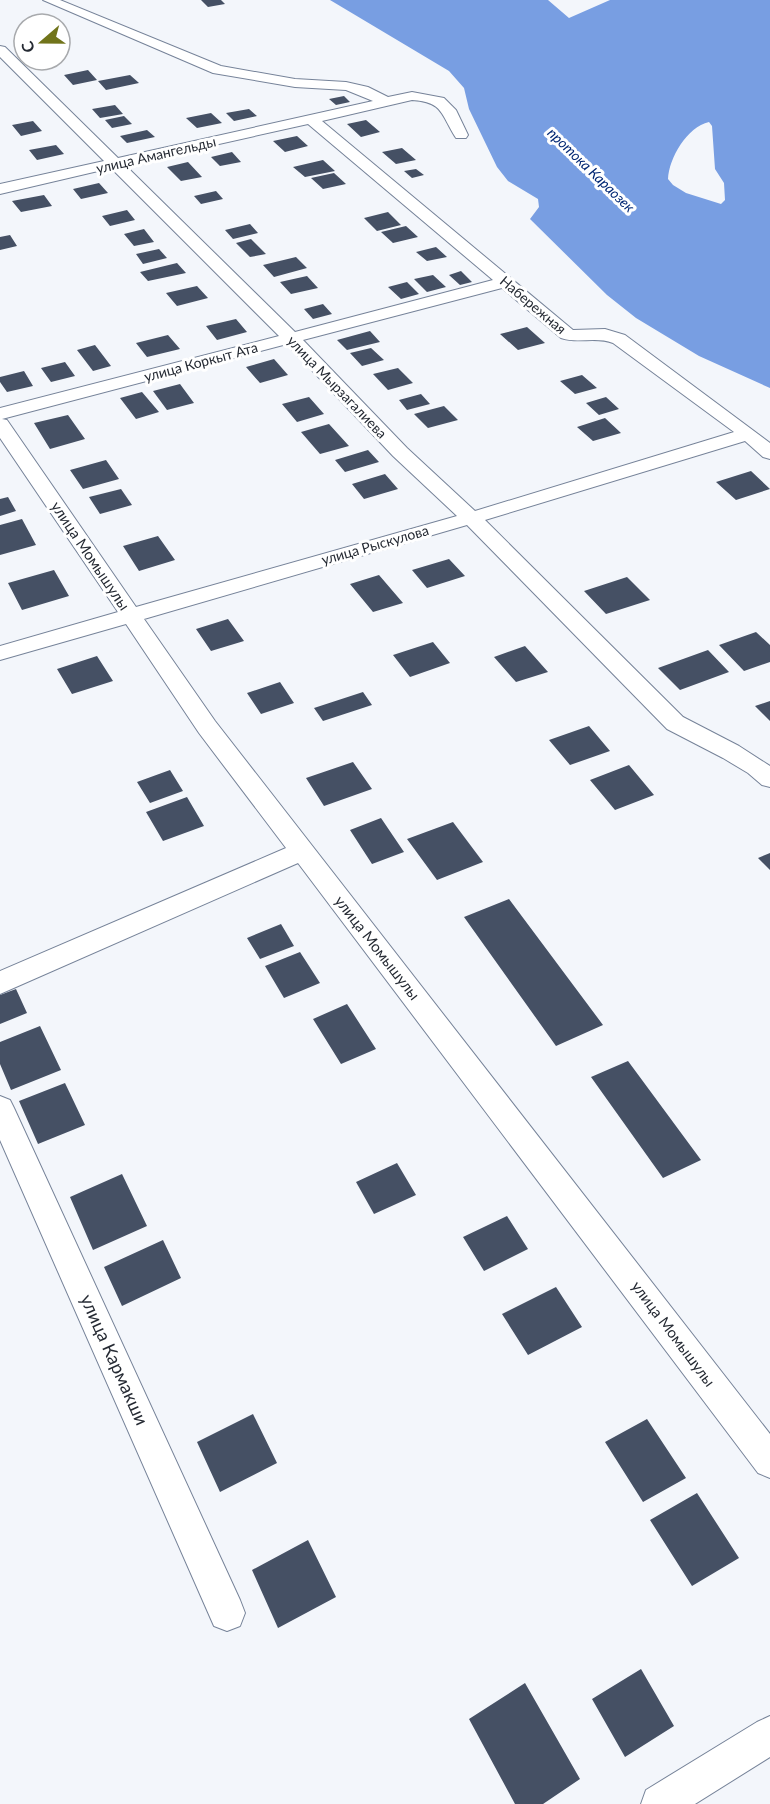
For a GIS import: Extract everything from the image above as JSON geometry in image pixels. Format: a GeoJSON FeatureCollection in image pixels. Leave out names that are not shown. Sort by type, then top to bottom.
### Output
{"type":"FeatureCollection","features":[{"type":"Feature","properties":{"kind":"street"},"geometry":{"type":"LineString","coordinates":[[49,0],[218,70],[295,83],[346,86],[363,90],[387,102]]}},
{"type":"Feature","properties":{"kind":"street","name":"улица Мырзагалиева"},"geometry":{"type":"LineString","coordinates":[[0,50],[291,338],[400,452],[471,518],[675,723],[731,752],[756,767],[770,779]]}},
{"type":"Feature","properties":{"kind":"street","name":"улица Амангельды"},"geometry":{"type":"LineString","coordinates":[[0,189],[412,96],[431,96],[441,99],[446,104],[460,135]]}},
{"type":"Feature","properties":{"kind":"street","name":"Набережная"},"geometry":{"type":"LineString","coordinates":[[312,120],[567,334],[573,337],[600,333],[610,334],[619,339],[748,434],[770,453]]}},
{"type":"Feature","properties":{"kind":"street","name":"улица Коркыт Ата"},"geometry":{"type":"LineString","coordinates":[[0,414],[506,282]]}},
{"type":"Feature","properties":{"kind":"street","name":"улица Момышулы"},"geometry":{"type":"LineString","coordinates":[[0,424],[207,727],[770,1461]]}},
{"type":"Feature","properties":{"kind":"street","name":"улица Рыскулова"},"geometry":{"type":"LineString","coordinates":[[0,653],[471,518],[748,434]]}},
{"type":"Feature","properties":{"kind":"street"},"geometry":{"type":"LineString","coordinates":[[0,983],[302,851]]}},
{"type":"Feature","properties":{"kind":"street","name":"улица Кармакши"},"geometry":{"type":"LineString","coordinates":[[0,1108],[227,1612]]}},
{"type":"Feature","properties":{"kind":"street"},"geometry":{"type":"LineString","coordinates":[[660,1804],[770,1735]]}},
{"type":"Feature","properties":{"kind":"water","name":"протока Караозек"},"geometry":{"type":"Polygon","coordinates":[[[330,0],[548,0],[569,18],[610,0],[770,0],[770,388],[699,356],[636,318],[607,295],[530,219],[539,207],[538,199],[508,181],[497,167],[469,109],[464,88],[449,71],[330,0]],[[709,122],[701,125],[693,130],[681,144],[672,162],[668,179],[686,193],[721,204],[725,200],[724,183],[715,169],[712,126],[709,122]]]}},
{"type":"Feature","properties":{"kind":"building"},"geometry":{"type":"Polygon","coordinates":[[[201,0],[221,0],[225,4],[208,7],[201,0]]]}},
{"type":"Feature","properties":{"kind":"building"},"geometry":{"type":"Polygon","coordinates":[[[88,70],[97,80],[73,85],[64,75],[88,70]]]}},
{"type":"Feature","properties":{"kind":"building"},"geometry":{"type":"Polygon","coordinates":[[[130,75],[139,83],[106,90],[98,81],[130,75]]]}},
{"type":"Feature","properties":{"kind":"building"},"geometry":{"type":"Polygon","coordinates":[[[344,96],[350,102],[336,105],[329,99],[344,96]]]}},
{"type":"Feature","properties":{"kind":"building"},"geometry":{"type":"Polygon","coordinates":[[[115,105],[123,114],[100,118],[92,109],[115,105]]]}},
{"type":"Feature","properties":{"kind":"building"},"geometry":{"type":"Polygon","coordinates":[[[249,109],[257,116],[234,121],[226,113],[249,109]]]}},
{"type":"Feature","properties":{"kind":"building"},"geometry":{"type":"Polygon","coordinates":[[[211,113],[222,123],[197,128],[186,118],[211,113]]]}},
{"type":"Feature","properties":{"kind":"building"},"geometry":{"type":"Polygon","coordinates":[[[124,116],[132,124],[112,128],[105,120],[124,116]]]}},
{"type":"Feature","properties":{"kind":"building"},"geometry":{"type":"Polygon","coordinates":[[[366,120],[380,132],[361,137],[347,124],[366,120]]]}},
{"type":"Feature","properties":{"kind":"building"},"geometry":{"type":"Polygon","coordinates":[[[33,121],[42,131],[21,136],[12,125],[33,121]]]}},
{"type":"Feature","properties":{"kind":"building"},"geometry":{"type":"Polygon","coordinates":[[[147,130],[155,137],[127,143],[120,136],[147,130]]]}},
{"type":"Feature","properties":{"kind":"building"},"geometry":{"type":"Polygon","coordinates":[[[297,136],[308,146],[285,152],[273,141],[297,136]]]}},
{"type":"Feature","properties":{"kind":"building"},"geometry":{"type":"Polygon","coordinates":[[[56,145],[64,154],[37,160],[29,150],[56,145]]]}},
{"type":"Feature","properties":{"kind":"building"},"geometry":{"type":"Polygon","coordinates":[[[402,148],[416,160],[396,164],[382,152],[402,148]]]}},
{"type":"Feature","properties":{"kind":"building"},"geometry":{"type":"Polygon","coordinates":[[[232,152],[241,162],[220,166],[211,157],[232,152]]]}},
{"type":"Feature","properties":{"kind":"building"},"geometry":{"type":"Polygon","coordinates":[[[323,160],[335,171],[305,177],[293,167],[323,160]]]}},
{"type":"Feature","properties":{"kind":"building"},"geometry":{"type":"Polygon","coordinates":[[[188,162],[202,177],[181,181],[167,167],[188,162]]]}},
{"type":"Feature","properties":{"kind":"building"},"geometry":{"type":"Polygon","coordinates":[[[416,169],[424,175],[412,178],[404,171],[416,169]]]}},
{"type":"Feature","properties":{"kind":"building"},"geometry":{"type":"Polygon","coordinates":[[[334,173],[346,184],[323,189],[311,178],[334,173]]]}},
{"type":"Feature","properties":{"kind":"building"},"geometry":{"type":"Polygon","coordinates":[[[99,183],[108,193],[81,199],[73,189],[99,183]]]}},
{"type":"Feature","properties":{"kind":"building"},"geometry":{"type":"Polygon","coordinates":[[[216,191],[223,199],[201,204],[194,196],[216,191]]]}},
{"type":"Feature","properties":{"kind":"building"},"geometry":{"type":"Polygon","coordinates":[[[44,195],[52,206],[21,212],[12,201],[44,195]]]}},
{"type":"Feature","properties":{"kind":"building"},"geometry":{"type":"Polygon","coordinates":[[[127,210],[135,220],[110,226],[102,216],[127,210]]]}},
{"type":"Feature","properties":{"kind":"building"},"geometry":{"type":"Polygon","coordinates":[[[388,212],[401,225],[377,231],[364,218],[388,212]]]}},
{"type":"Feature","properties":{"kind":"building"},"geometry":{"type":"Polygon","coordinates":[[[250,224],[258,233],[233,239],[225,230],[250,224]]]}},
{"type":"Feature","properties":{"kind":"building"},"geometry":{"type":"Polygon","coordinates":[[[406,226],[418,237],[393,243],[381,232],[406,226]]]}},
{"type":"Feature","properties":{"kind":"building"},"geometry":{"type":"Polygon","coordinates":[[[144,229],[154,242],[134,246],[124,234],[144,229]]]}},
{"type":"Feature","properties":{"kind":"building"},"geometry":{"type":"Polygon","coordinates":[[[10,235],[17,246],[0,250],[0,237],[10,235]]]}},
{"type":"Feature","properties":{"kind":"building"},"geometry":{"type":"Polygon","coordinates":[[[251,239],[266,254],[250,257],[236,243],[251,239]]]}},
{"type":"Feature","properties":{"kind":"building"},"geometry":{"type":"Polygon","coordinates":[[[436,247],[447,257],[427,261],[416,252],[436,247]]]}},
{"type":"Feature","properties":{"kind":"building"},"geometry":{"type":"Polygon","coordinates":[[[159,249],[167,258],[143,264],[136,254],[159,249]]]}},
{"type":"Feature","properties":{"kind":"building"},"geometry":{"type":"Polygon","coordinates":[[[296,257],[307,268],[274,277],[263,265],[296,257]]]}},
{"type":"Feature","properties":{"kind":"building"},"geometry":{"type":"Polygon","coordinates":[[[177,263],[186,273],[148,281],[140,272],[177,263]]]}},
{"type":"Feature","properties":{"kind":"building"},"geometry":{"type":"Polygon","coordinates":[[[461,271],[472,282],[460,285],[449,275],[461,271]]]}},
{"type":"Feature","properties":{"kind":"building"},"geometry":{"type":"Polygon","coordinates":[[[433,275],[446,287],[427,292],[414,279],[433,275]]]}},
{"type":"Feature","properties":{"kind":"building"},"geometry":{"type":"Polygon","coordinates":[[[307,276],[318,288],[291,294],[280,282],[307,276]]]}},
{"type":"Feature","properties":{"kind":"building"},"geometry":{"type":"Polygon","coordinates":[[[407,282],[419,294],[401,299],[388,287],[407,282]]]}},
{"type":"Feature","properties":{"kind":"building"},"geometry":{"type":"Polygon","coordinates":[[[197,286],[208,298],[177,306],[166,293],[197,286]]]}},
{"type":"Feature","properties":{"kind":"building"},"geometry":{"type":"Polygon","coordinates":[[[323,304],[332,314],[313,319],[304,309],[323,304]]]}},
{"type":"Feature","properties":{"kind":"building"},"geometry":{"type":"Polygon","coordinates":[[[236,319],[247,332],[217,340],[206,326],[236,319]]]}},
{"type":"Feature","properties":{"kind":"building"},"geometry":{"type":"Polygon","coordinates":[[[527,327],[545,343],[518,350],[500,334],[527,327]]]}},
{"type":"Feature","properties":{"kind":"building"},"geometry":{"type":"Polygon","coordinates":[[[370,331],[380,342],[347,350],[337,340],[370,331]]]}},
{"type":"Feature","properties":{"kind":"building"},"geometry":{"type":"Polygon","coordinates":[[[168,335],[180,349],[147,357],[136,343],[168,335]]]}},
{"type":"Feature","properties":{"kind":"building"},"geometry":{"type":"Polygon","coordinates":[[[95,345],[111,366],[93,371],[77,350],[95,345]]]}},
{"type":"Feature","properties":{"kind":"building"},"geometry":{"type":"Polygon","coordinates":[[[371,348],[384,360],[362,366],[350,353],[371,348]]]}},
{"type":"Feature","properties":{"kind":"building"},"geometry":{"type":"Polygon","coordinates":[[[274,359],[288,375],[260,383],[246,367],[274,359]]]}},
{"type":"Feature","properties":{"kind":"building"},"geometry":{"type":"Polygon","coordinates":[[[65,362],[75,376],[51,382],[41,368],[65,362]]]}},
{"type":"Feature","properties":{"kind":"building"},"geometry":{"type":"Polygon","coordinates":[[[398,368],[413,383],[388,390],[373,374],[398,368]]]}},
{"type":"Feature","properties":{"kind":"building"},"geometry":{"type":"Polygon","coordinates":[[[24,371],[33,386],[7,392],[0,382],[0,377],[24,371]]]}},
{"type":"Feature","properties":{"kind":"building"},"geometry":{"type":"Polygon","coordinates":[[[582,375],[597,388],[575,394],[560,381],[582,375]]]}},
{"type":"Feature","properties":{"kind":"building"},"geometry":{"type":"Polygon","coordinates":[[[180,384],[194,403],[167,410],[153,391],[180,384]]]}},
{"type":"Feature","properties":{"kind":"building"},"geometry":{"type":"Polygon","coordinates":[[[142,392],[159,412],[136,419],[120,398],[142,392]]]}},
{"type":"Feature","properties":{"kind":"building"},"geometry":{"type":"Polygon","coordinates":[[[421,394],[430,404],[407,410],[399,400],[421,394]]]}},
{"type":"Feature","properties":{"kind":"building"},"geometry":{"type":"Polygon","coordinates":[[[309,397],[324,414],[297,422],[282,404],[309,397]]]}},
{"type":"Feature","properties":{"kind":"building"},"geometry":{"type":"Polygon","coordinates":[[[606,397],[619,409],[599,415],[586,403],[606,397]]]}},
{"type":"Feature","properties":{"kind":"building"},"geometry":{"type":"Polygon","coordinates":[[[444,406],[458,420],[428,428],[414,414],[444,406]]]}},
{"type":"Feature","properties":{"kind":"building"},"geometry":{"type":"Polygon","coordinates":[[[68,415],[85,439],[50,449],[34,423],[68,415]]]}},
{"type":"Feature","properties":{"kind":"building"},"geometry":{"type":"Polygon","coordinates":[[[605,418],[621,433],[593,441],[577,427],[605,418]]]}},
{"type":"Feature","properties":{"kind":"building"},"geometry":{"type":"Polygon","coordinates":[[[329,424],[349,446],[320,454],[301,432],[329,424]]]}},
{"type":"Feature","properties":{"kind":"building"},"geometry":{"type":"Polygon","coordinates":[[[368,450],[379,462],[345,472],[335,460],[368,450]]]}},
{"type":"Feature","properties":{"kind":"building"},"geometry":{"type":"Polygon","coordinates":[[[106,460],[119,479],[83,489],[70,470],[106,460]]]}},
{"type":"Feature","properties":{"kind":"building"},"geometry":{"type":"Polygon","coordinates":[[[751,471],[770,489],[736,500],[716,482],[751,471]]]}},
{"type":"Feature","properties":{"kind":"building"},"geometry":{"type":"Polygon","coordinates":[[[385,474],[398,489],[364,499],[352,484],[385,474]]]}},
{"type":"Feature","properties":{"kind":"building"},"geometry":{"type":"Polygon","coordinates":[[[121,489],[132,505],[100,514],[89,497],[121,489]]]}},
{"type":"Feature","properties":{"kind":"building"},"geometry":{"type":"Polygon","coordinates":[[[8,497],[16,511],[0,516],[0,499],[8,497]]]}},
{"type":"Feature","properties":{"kind":"building"},"geometry":{"type":"Polygon","coordinates":[[[22,519],[36,545],[0,555],[0,525],[22,519]]]}},
{"type":"Feature","properties":{"kind":"building"},"geometry":{"type":"Polygon","coordinates":[[[158,536],[175,560],[139,571],[123,546],[158,536]]]}},
{"type":"Feature","properties":{"kind":"building"},"geometry":{"type":"Polygon","coordinates":[[[449,559],[465,576],[427,588],[412,570],[449,559]]]}},
{"type":"Feature","properties":{"kind":"building"},"geometry":{"type":"Polygon","coordinates":[[[54,570],[69,596],[22,610],[8,583],[54,570]]]}},
{"type":"Feature","properties":{"kind":"building"},"geometry":{"type":"Polygon","coordinates":[[[379,575],[403,603],[373,612],[350,584],[379,575]]]}},
{"type":"Feature","properties":{"kind":"building"},"geometry":{"type":"Polygon","coordinates":[[[627,577],[650,600],[606,614],[584,591],[627,577]]]}},
{"type":"Feature","properties":{"kind":"building"},"geometry":{"type":"Polygon","coordinates":[[[228,619],[244,641],[211,651],[196,629],[228,619]]]}},
{"type":"Feature","properties":{"kind":"building"},"geometry":{"type":"Polygon","coordinates":[[[756,632],[770,645],[770,662],[744,671],[719,645],[756,632]]]}},
{"type":"Feature","properties":{"kind":"building"},"geometry":{"type":"Polygon","coordinates":[[[433,642],[450,663],[410,677],[393,655],[433,642]]]}},
{"type":"Feature","properties":{"kind":"building"},"geometry":{"type":"Polygon","coordinates":[[[525,646],[548,672],[516,682],[494,657],[525,646]]]}},
{"type":"Feature","properties":{"kind":"building"},"geometry":{"type":"Polygon","coordinates":[[[708,650],[729,672],[680,690],[658,668],[708,650]]]}},
{"type":"Feature","properties":{"kind":"building"},"geometry":{"type":"Polygon","coordinates":[[[97,656],[113,681],[72,694],[57,669],[97,656]]]}},
{"type":"Feature","properties":{"kind":"building"},"geometry":{"type":"Polygon","coordinates":[[[280,682],[294,703],[261,714],[247,693],[280,682]]]}},
{"type":"Feature","properties":{"kind":"building"},"geometry":{"type":"Polygon","coordinates":[[[363,692],[372,705],[323,721],[314,708],[363,692]]]}},
{"type":"Feature","properties":{"kind":"building"},"geometry":{"type":"Polygon","coordinates":[[[770,701],[770,721],[755,706],[770,701]]]}},
{"type":"Feature","properties":{"kind":"building"},"geometry":{"type":"Polygon","coordinates":[[[589,726],[610,751],[570,765],[549,740],[589,726]]]}},
{"type":"Feature","properties":{"kind":"building"},"geometry":{"type":"Polygon","coordinates":[[[353,762],[372,789],[324,806],[306,778],[353,762]]]}},
{"type":"Feature","properties":{"kind":"building"},"geometry":{"type":"Polygon","coordinates":[[[629,765],[654,795],[615,810],[590,780],[629,765]]]}},
{"type":"Feature","properties":{"kind":"building"},"geometry":{"type":"Polygon","coordinates":[[[170,770],[183,791],[150,803],[137,782],[170,770]]]}},
{"type":"Feature","properties":{"kind":"building"},"geometry":{"type":"Polygon","coordinates":[[[187,797],[204,826],[163,841],[146,812],[187,797]]]}},
{"type":"Feature","properties":{"kind":"building"},"geometry":{"type":"Polygon","coordinates":[[[381,818],[404,852],[372,864],[350,830],[381,818]]]}},
{"type":"Feature","properties":{"kind":"building"},"geometry":{"type":"Polygon","coordinates":[[[453,822],[483,862],[437,880],[407,839],[453,822]]]}},
{"type":"Feature","properties":{"kind":"building"},"geometry":{"type":"Polygon","coordinates":[[[770,853],[770,870],[758,858],[770,853]]]}},
{"type":"Feature","properties":{"kind":"building"},"geometry":{"type":"Polygon","coordinates":[[[509,899],[603,1025],[556,1046],[464,917],[509,899]]]}},
{"type":"Feature","properties":{"kind":"building"},"geometry":{"type":"Polygon","coordinates":[[[281,924],[294,946],[260,959],[247,938],[281,924]]]}},
{"type":"Feature","properties":{"kind":"building"},"geometry":{"type":"Polygon","coordinates":[[[300,952],[320,983],[284,998],[265,966],[300,952]]]}},
{"type":"Feature","properties":{"kind":"building"},"geometry":{"type":"Polygon","coordinates":[[[16,989],[27,1013],[0,1024],[0,995],[16,989]]]}},
{"type":"Feature","properties":{"kind":"building"},"geometry":{"type":"Polygon","coordinates":[[[347,1004],[376,1049],[341,1064],[313,1019],[347,1004]]]}},
{"type":"Feature","properties":{"kind":"building"},"geometry":{"type":"Polygon","coordinates":[[[40,1026],[61,1070],[11,1090],[0,1064],[0,1042],[40,1026]]]}},
{"type":"Feature","properties":{"kind":"building"},"geometry":{"type":"Polygon","coordinates":[[[628,1061],[701,1160],[663,1178],[591,1077],[628,1061]]]}},
{"type":"Feature","properties":{"kind":"building"},"geometry":{"type":"Polygon","coordinates":[[[65,1083],[85,1125],[38,1144],[19,1101],[65,1083]]]}},
{"type":"Feature","properties":{"kind":"building"},"geometry":{"type":"Polygon","coordinates":[[[397,1163],[416,1195],[374,1214],[356,1182],[397,1163]]]}},
{"type":"Feature","properties":{"kind":"building"},"geometry":{"type":"Polygon","coordinates":[[[122,1174],[147,1226],[93,1250],[70,1197],[122,1174]]]}},
{"type":"Feature","properties":{"kind":"building"},"geometry":{"type":"Polygon","coordinates":[[[507,1216],[528,1249],[484,1271],[463,1237],[507,1216]]]}},
{"type":"Feature","properties":{"kind":"building"},"geometry":{"type":"Polygon","coordinates":[[[163,1240],[181,1278],[122,1306],[104,1267],[163,1240]]]}},
{"type":"Feature","properties":{"kind":"building"},"geometry":{"type":"Polygon","coordinates":[[[556,1287],[582,1327],[528,1355],[502,1314],[556,1287]]]}},
{"type":"Feature","properties":{"kind":"building"},"geometry":{"type":"Polygon","coordinates":[[[253,1414],[277,1463],[220,1492],[197,1442],[253,1414]]]}},
{"type":"Feature","properties":{"kind":"building"},"geometry":{"type":"Polygon","coordinates":[[[647,1419],[686,1478],[643,1502],[605,1442],[647,1419]]]}},
{"type":"Feature","properties":{"kind":"building"},"geometry":{"type":"Polygon","coordinates":[[[697,1493],[739,1558],[692,1586],[650,1520],[697,1493]]]}},
{"type":"Feature","properties":{"kind":"building"},"geometry":{"type":"Polygon","coordinates":[[[308,1540],[336,1597],[278,1628],[252,1570],[308,1540]]]}},
{"type":"Feature","properties":{"kind":"building"},"geometry":{"type":"Polygon","coordinates":[[[641,1669],[674,1726],[625,1757],[592,1699],[641,1669]]]}},
{"type":"Feature","properties":{"kind":"building"},"geometry":{"type":"Polygon","coordinates":[[[525,1683],[580,1779],[543,1804],[515,1804],[469,1719],[525,1683]]]}}]}
